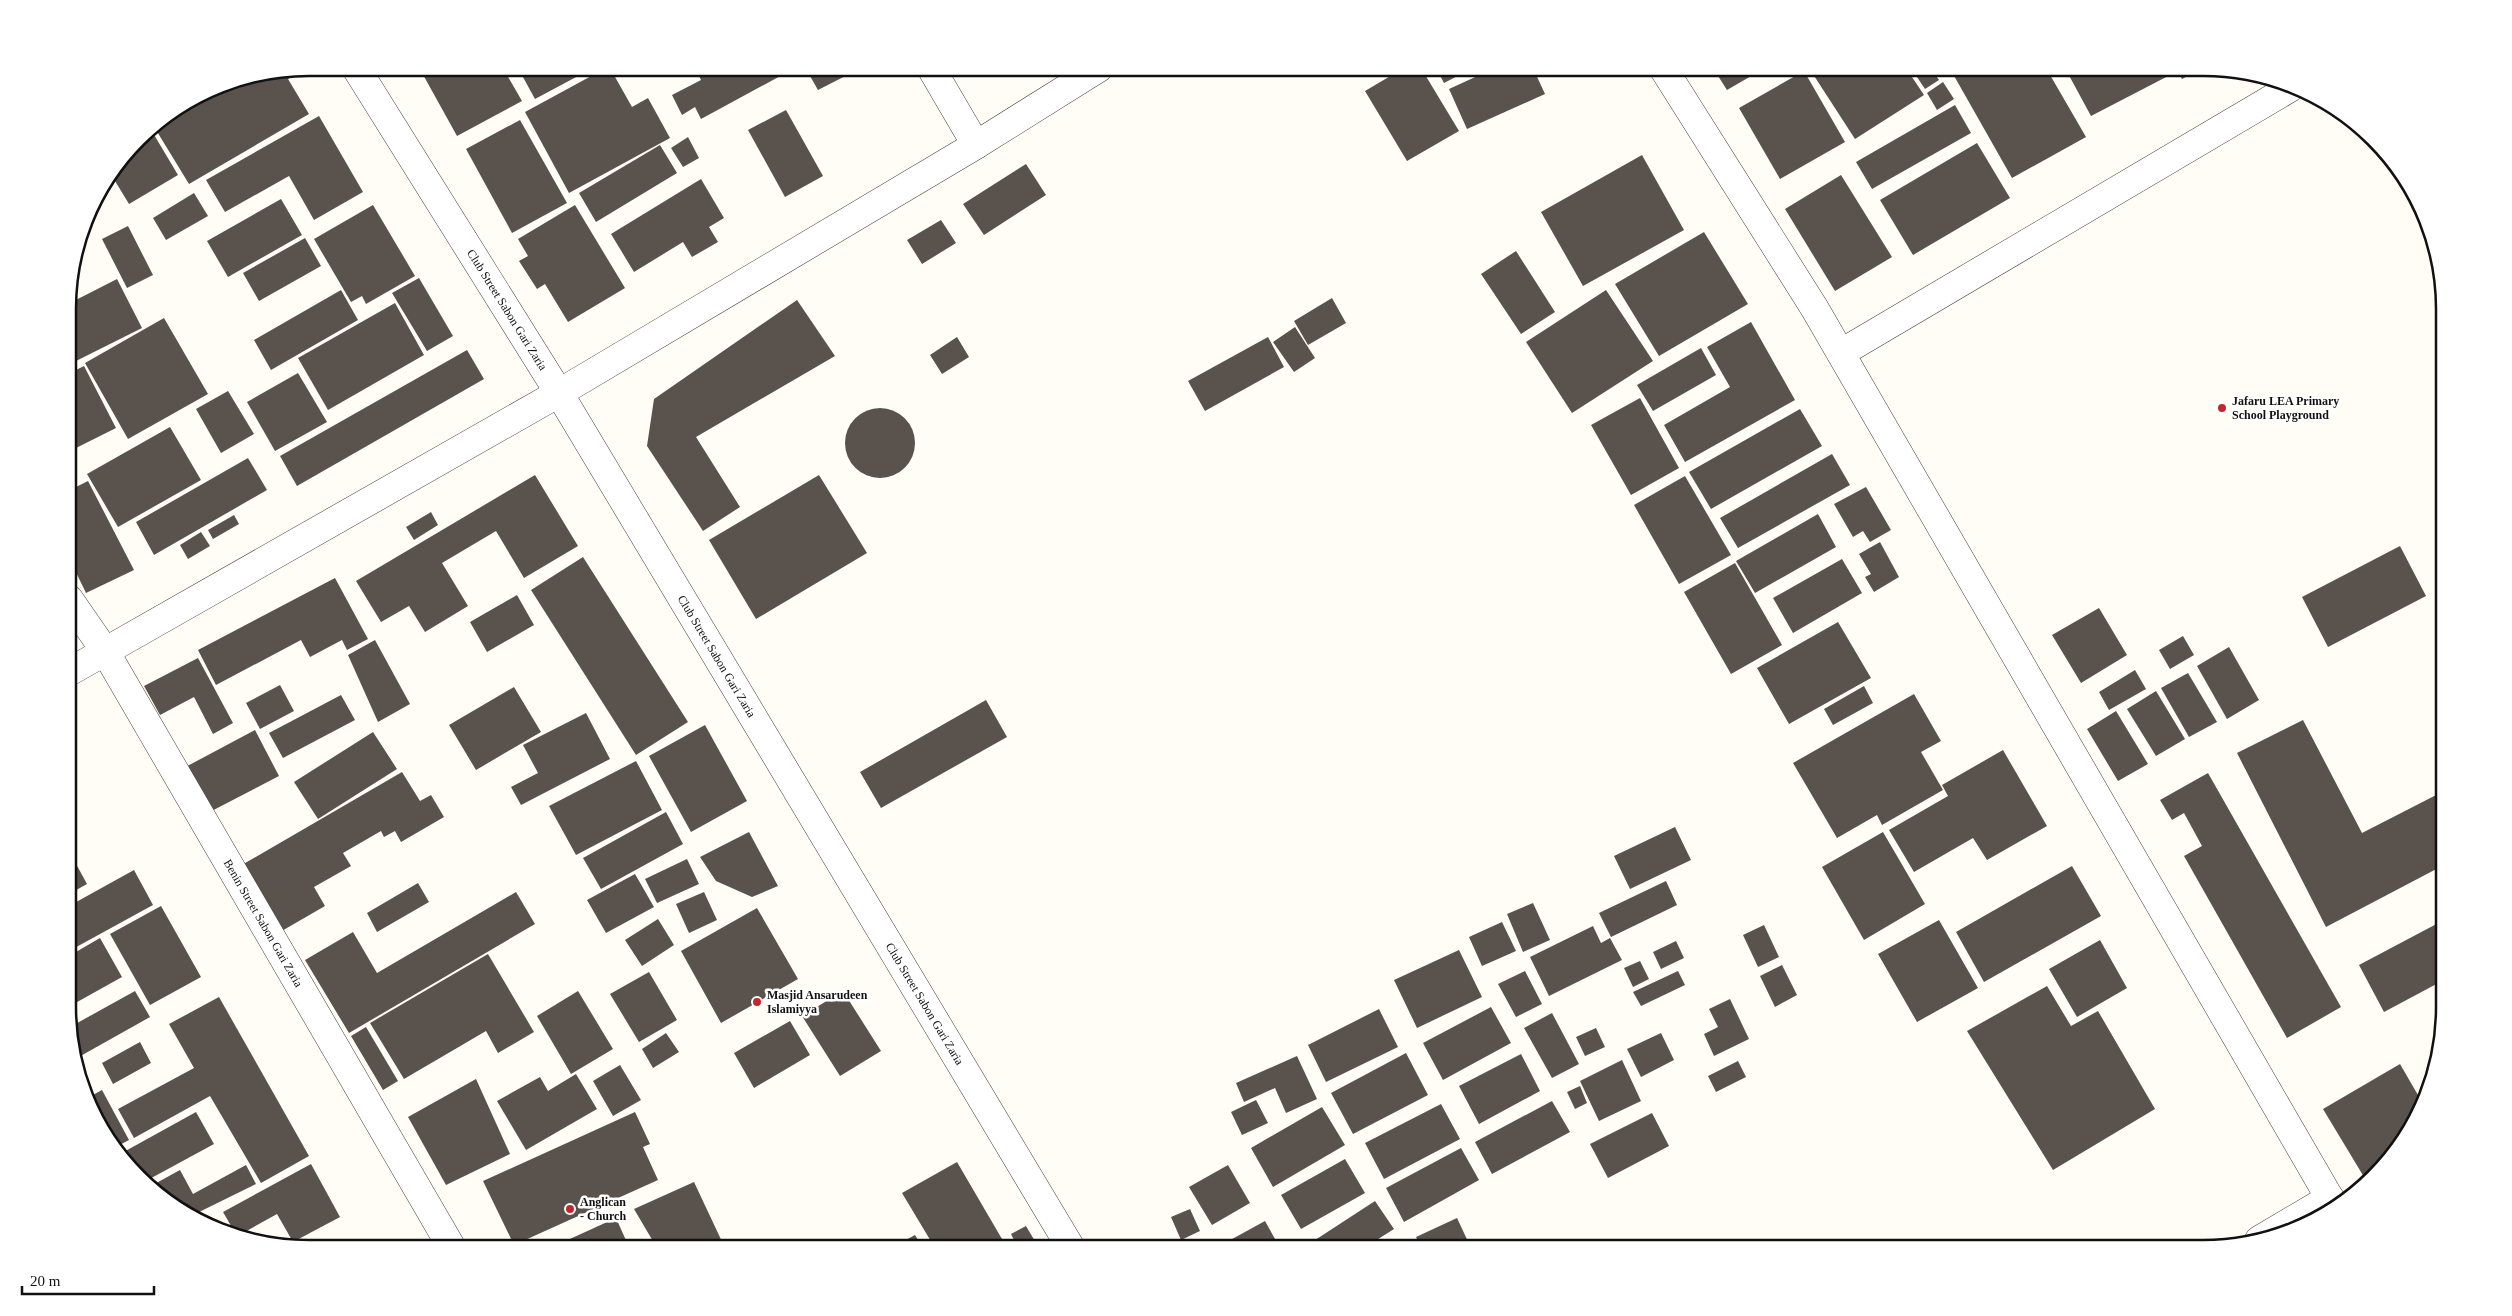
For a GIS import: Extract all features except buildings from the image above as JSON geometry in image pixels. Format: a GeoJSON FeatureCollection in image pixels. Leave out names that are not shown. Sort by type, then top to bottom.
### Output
{"type":"FeatureCollection","features":[{"type":"Feature","properties":{"kind":"street","name":"Club Street Sabon Gari Zaria"},"geometry":{"type":"LineString","coordinates":[[361,76],[559,393],[1066,1240]]}},
{"type":"Feature","properties":{"kind":"street"},"geometry":{"type":"LineString","coordinates":[[936,76],[976,145]]}},
{"type":"Feature","properties":{"kind":"street"},"geometry":{"type":"LineString","coordinates":[[76,668],[559,393],[976,145],[1086,76]]}},
{"type":"Feature","properties":{"kind":"street"},"geometry":{"type":"LineString","coordinates":[[1668,76],[1841,353],[2332,1201]]}},
{"type":"Feature","properties":{"kind":"street"},"geometry":{"type":"LineString","coordinates":[[1841,353],[2284,91]]}},
{"type":"Feature","properties":{"kind":"street","name":"Benin Street Sabon Gari Zaria"},"geometry":{"type":"LineString","coordinates":[[76,609],[105,651],[447,1240]]}},
{"type":"Feature","properties":{"kind":"place","name":"Jafaru LEA Primary School Playground"},"geometry":{"type":"Point","coordinates":[2222,408]}},
{"type":"Feature","properties":{"kind":"place","name":"Masjid Ansarudeen Islamiyya"},"geometry":{"type":"Point","coordinates":[757,1002]}},
{"type":"Feature","properties":{"kind":"place","name":"Anglican - Church"},"geometry":{"type":"Point","coordinates":[570,1209]}}]}
